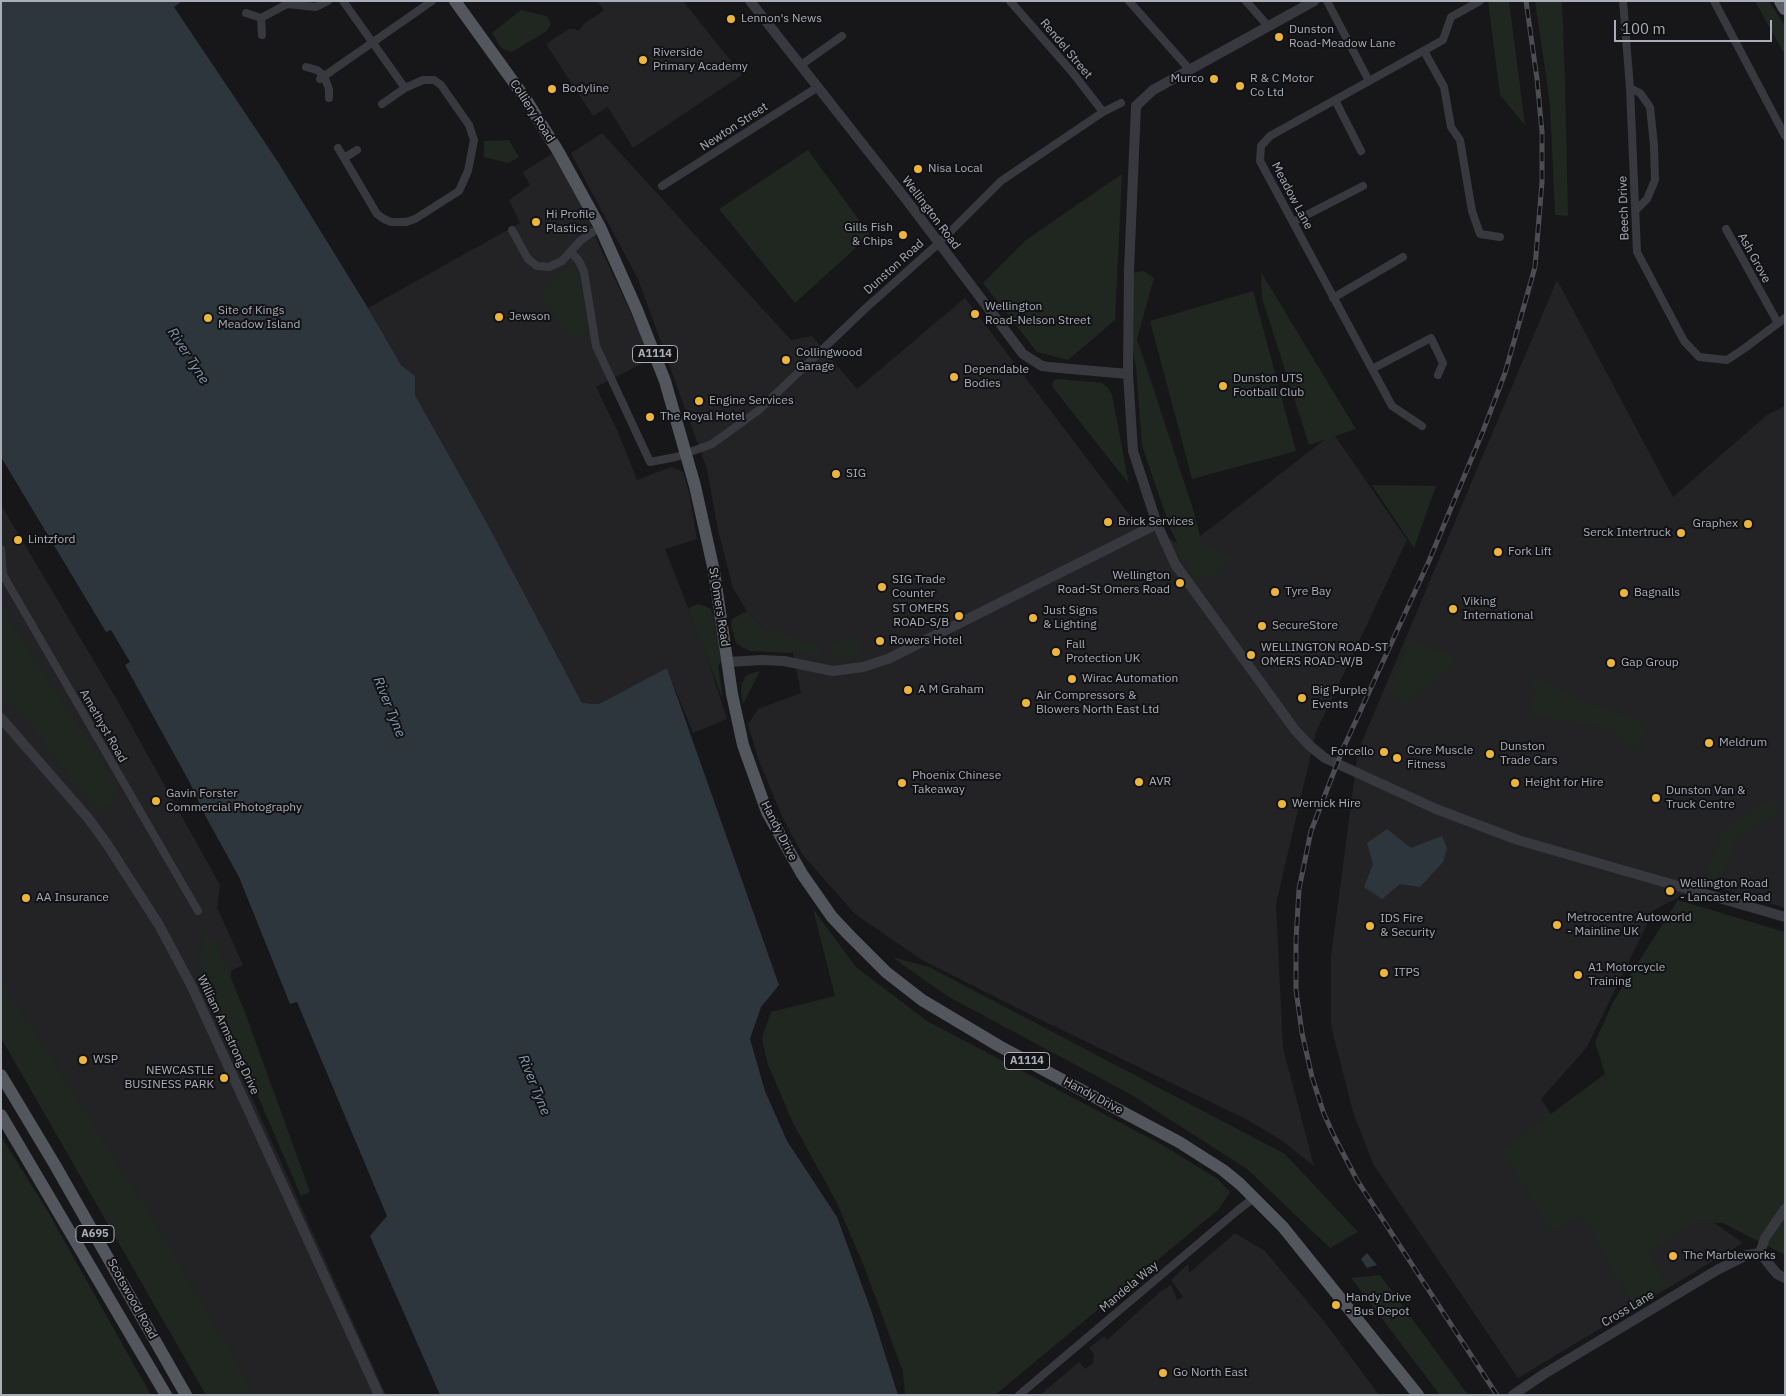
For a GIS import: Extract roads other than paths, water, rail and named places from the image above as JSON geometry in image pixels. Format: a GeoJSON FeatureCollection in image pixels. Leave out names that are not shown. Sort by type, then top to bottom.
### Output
{"type":"FeatureCollection","features":[{"type":"Feature","properties":{"kind":"highway"},"geometry":{"type":"LineString","coordinates":[[1781,1],[1785,8]]}},
{"type":"Feature","properties":{"kind":"main road","name":"Colliery Road"},"geometry":{"type":"LineString","coordinates":[[455,1],[525,98],[563,159],[600,227]]}},
{"type":"Feature","properties":{"kind":"main road","name":"St Omers Road"},"geometry":{"type":"LineString","coordinates":[[600,227],[655,354],[687,454],[714,571],[727,662]]}},
{"type":"Feature","properties":{"kind":"main road","name":"Handy Drive"},"geometry":{"type":"LineString","coordinates":[[727,662],[743,744],[767,812],[802,874],[832,917],[903,986],[940,1012],[999,1046],[1179,1142],[1223,1170],[1255,1197],[1283,1227],[1418,1395]]}},
{"type":"Feature","properties":{"kind":"main road","name":"Scotswood Road"},"geometry":{"type":"LineString","coordinates":[[1,1074],[186,1395]]}},
{"type":"Feature","properties":{"kind":"main road","name":"Scotswood Road"},"geometry":{"type":"LineString","coordinates":[[1,1115],[166,1395]]}},
{"type":"Feature","properties":{"kind":"street"},"geometry":{"type":"LineString","coordinates":[[246,13],[262,18],[287,4],[316,7],[328,1]]}},
{"type":"Feature","properties":{"kind":"street"},"geometry":{"type":"LineString","coordinates":[[344,1],[405,88]]}},
{"type":"Feature","properties":{"kind":"street"},"geometry":{"type":"LineString","coordinates":[[322,78],[432,1]]}},
{"type":"Feature","properties":{"kind":"street","name":"Wellington Road"},"geometry":{"type":"LineString","coordinates":[[750,1],[1023,354],[1042,366],[1128,374]]}},
{"type":"Feature","properties":{"kind":"street","name":"Rendel Street"},"geometry":{"type":"LineString","coordinates":[[1010,1],[1103,112]]}},
{"type":"Feature","properties":{"kind":"street"},"geometry":{"type":"LineString","coordinates":[[1130,1],[1190,70]]}},
{"type":"Feature","properties":{"kind":"street"},"geometry":{"type":"LineString","coordinates":[[1246,1],[1268,26]]}},
{"type":"Feature","properties":{"kind":"street"},"geometry":{"type":"LineString","coordinates":[[1314,1],[1153,90],[1136,106],[1128,270],[1128,374],[1133,451],[1157,524],[1175,564],[1295,730],[1325,758],[1436,809],[1518,840],[1785,917]]}},
{"type":"Feature","properties":{"kind":"street"},"geometry":{"type":"LineString","coordinates":[[1327,1],[1369,81]]}},
{"type":"Feature","properties":{"kind":"street","name":"Meadow Lane"},"geometry":{"type":"LineString","coordinates":[[1422,426],[1392,406],[1260,161],[1261,146],[1270,136],[1443,40],[1451,17],[1480,1]]}},
{"type":"Feature","properties":{"kind":"street","name":"Beech Drive"},"geometry":{"type":"LineString","coordinates":[[1624,1],[1637,252],[1684,341],[1699,357],[1727,360],[1785,318]]}},
{"type":"Feature","properties":{"kind":"street"},"geometry":{"type":"LineString","coordinates":[[1714,1],[1785,136]]}},
{"type":"Feature","properties":{"kind":"street"},"geometry":{"type":"LineString","coordinates":[[262,18],[262,35]]}},
{"type":"Feature","properties":{"kind":"street"},"geometry":{"type":"LineString","coordinates":[[801,65],[842,36]]}},
{"type":"Feature","properties":{"kind":"street"},"geometry":{"type":"LineString","coordinates":[[1424,51],[1444,86],[1450,127],[1460,140],[1472,212],[1480,234],[1500,237]]}},
{"type":"Feature","properties":{"kind":"street"},"geometry":{"type":"LineString","coordinates":[[306,67],[314,68],[322,78],[329,89],[329,98]]}},
{"type":"Feature","properties":{"kind":"street"},"geometry":{"type":"LineString","coordinates":[[338,148],[377,214],[391,222],[406,222],[415,219],[459,191],[468,171],[474,140],[470,125],[438,81],[423,80],[405,88],[382,104]]}},
{"type":"Feature","properties":{"kind":"street","name":"Newton Street"},"geometry":{"type":"LineString","coordinates":[[662,186],[818,87]]}},
{"type":"Feature","properties":{"kind":"street"},"geometry":{"type":"LineString","coordinates":[[1630,88],[1640,93],[1650,107],[1654,145],[1655,180],[1647,199],[1636,210]]}},
{"type":"Feature","properties":{"kind":"street"},"geometry":{"type":"LineString","coordinates":[[1335,100],[1361,151]]}},
{"type":"Feature","properties":{"kind":"street","name":"Dunston Road"},"geometry":{"type":"LineString","coordinates":[[571,252],[579,261],[584,272],[596,346],[650,462],[687,454],[712,444],[759,410],[867,307],[939,243],[1001,181],[1103,112],[1120,103]]}},
{"type":"Feature","properties":{"kind":"street"},"geometry":{"type":"LineString","coordinates":[[344,158],[357,150]]}},
{"type":"Feature","properties":{"kind":"street"},"geometry":{"type":"LineString","coordinates":[[1293,222],[1363,186]]}},
{"type":"Feature","properties":{"kind":"street"},"geometry":{"type":"LineString","coordinates":[[512,230],[528,259],[541,267],[553,266],[571,252],[580,241],[600,227]]}},
{"type":"Feature","properties":{"kind":"street","name":"Ash Grove"},"geometry":{"type":"LineString","coordinates":[[1726,229],[1778,323]]}},
{"type":"Feature","properties":{"kind":"street"},"geometry":{"type":"LineString","coordinates":[[1334,298],[1403,258]]}},
{"type":"Feature","properties":{"kind":"street"},"geometry":{"type":"LineString","coordinates":[[1372,369],[1431,338],[1443,363],[1438,375]]}},
{"type":"Feature","properties":{"kind":"street","name":"St Omers Road"},"geometry":{"type":"LineString","coordinates":[[727,662],[784,661],[833,671],[863,667],[888,659],[1157,524]]}},
{"type":"Feature","properties":{"kind":"street","name":"Amethyst Road"},"geometry":{"type":"LineString","coordinates":[[1,549],[3,575],[198,910]]}},
{"type":"Feature","properties":{"kind":"street","name":"William Armstrong Drive"},"geometry":{"type":"LineString","coordinates":[[1,718],[88,818],[159,925],[196,996],[379,1395]]}},
{"type":"Feature","properties":{"kind":"street","name":"Mandela Way"},"geometry":{"type":"LineString","coordinates":[[1018,1395],[1255,1197]]}},
{"type":"Feature","properties":{"kind":"street"},"geometry":{"type":"LineString","coordinates":[[1785,1209],[1765,1238],[1760,1253],[1777,1274],[1785,1278]]}},
{"type":"Feature","properties":{"kind":"street","name":"Cross Lane"},"geometry":{"type":"LineString","coordinates":[[1513,1395],[1544,1374],[1717,1270],[1747,1255],[1760,1253]]}},
{"type":"Feature","properties":{"kind":"water","name":"River Tyne"},"geometry":{"type":"Polygon","coordinates":[[[1,1],[182,1],[174,7],[278,162],[401,365],[415,376],[415,395],[487,523],[582,703],[599,704],[667,668],[779,985],[761,1007],[750,1039],[765,1091],[787,1141],[837,1217],[871,1310],[898,1395],[440,1395],[370,1236],[387,1216],[297,1002],[290,1004],[239,877],[125,665],[130,662],[111,630],[106,632],[1,457],[1,1]]]}},
{"type":"Feature","properties":{"kind":"water"},"geometry":{"type":"Polygon","coordinates":[[[1387,829],[1411,848],[1442,836],[1447,848],[1443,862],[1420,887],[1400,884],[1382,899],[1364,887],[1373,864],[1367,843],[1387,829]]]}},
{"type":"Feature","properties":{"kind":"water"},"geometry":{"type":"Polygon","coordinates":[[[1367,1253],[1377,1265],[1367,1268],[1361,1259],[1367,1253]]]}},
{"type":"Feature","properties":{"kind":"railway"},"geometry":{"type":"LineString","coordinates":[[1497,1395],[1357,1180],[1324,1114],[1312,1077],[1302,1033],[1296,990],[1296,940],[1299,889],[1311,831],[1342,751],[1429,561],[1483,431],[1505,373],[1535,267],[1542,182],[1542,132],[1526,1]]}},
{"type":"Feature","properties":{"kind":"place","name":"Lennon's News"},"geometry":{"type":"Point","coordinates":[731,19]}},
{"type":"Feature","properties":{"kind":"place","name":"Dunston Road-Meadow Lane"},"geometry":{"type":"Point","coordinates":[1279,37]}},
{"type":"Feature","properties":{"kind":"place","name":"Riverside Primary Academy"},"geometry":{"type":"Point","coordinates":[643,60]}},
{"type":"Feature","properties":{"kind":"place","name":"Murco"},"geometry":{"type":"Point","coordinates":[1214,79]}},
{"type":"Feature","properties":{"kind":"place","name":"R & C Motor Co Ltd"},"geometry":{"type":"Point","coordinates":[1240,86]}},
{"type":"Feature","properties":{"kind":"place","name":"Bodyline"},"geometry":{"type":"Point","coordinates":[552,89]}},
{"type":"Feature","properties":{"kind":"place","name":"Nisa Local"},"geometry":{"type":"Point","coordinates":[918,169]}},
{"type":"Feature","properties":{"kind":"place","name":"Hi Profile Plastics"},"geometry":{"type":"Point","coordinates":[536,222]}},
{"type":"Feature","properties":{"kind":"place","name":"Gills Fish & Chips"},"geometry":{"type":"Point","coordinates":[903,235]}},
{"type":"Feature","properties":{"kind":"place","name":"Wellington Road-Nelson Street"},"geometry":{"type":"Point","coordinates":[975,314]}},
{"type":"Feature","properties":{"kind":"place","name":"Jewson"},"geometry":{"type":"Point","coordinates":[499,317]}},
{"type":"Feature","properties":{"kind":"place","name":"Site of Kings Meadow Island"},"geometry":{"type":"Point","coordinates":[208,318]}},
{"type":"Feature","properties":{"kind":"place","name":"Collingwood Garage"},"geometry":{"type":"Point","coordinates":[786,360]}},
{"type":"Feature","properties":{"kind":"place","name":"Dependable Bodies"},"geometry":{"type":"Point","coordinates":[954,377]}},
{"type":"Feature","properties":{"kind":"place","name":"Dunston UTS Football Club"},"geometry":{"type":"Point","coordinates":[1223,386]}},
{"type":"Feature","properties":{"kind":"place","name":"Engine Services"},"geometry":{"type":"Point","coordinates":[699,401]}},
{"type":"Feature","properties":{"kind":"place","name":"The Royal Hotel"},"geometry":{"type":"Point","coordinates":[650,417]}},
{"type":"Feature","properties":{"kind":"place","name":"SIG"},"geometry":{"type":"Point","coordinates":[836,474]}},
{"type":"Feature","properties":{"kind":"place","name":"Brick Services"},"geometry":{"type":"Point","coordinates":[1108,522]}},
{"type":"Feature","properties":{"kind":"place","name":"Graphex"},"geometry":{"type":"Point","coordinates":[1748,524]}},
{"type":"Feature","properties":{"kind":"place","name":"Serck Intertruck"},"geometry":{"type":"Point","coordinates":[1681,533]}},
{"type":"Feature","properties":{"kind":"place","name":"Lintzford"},"geometry":{"type":"Point","coordinates":[18,540]}},
{"type":"Feature","properties":{"kind":"place","name":"Fork Lift"},"geometry":{"type":"Point","coordinates":[1498,552]}},
{"type":"Feature","properties":{"kind":"place","name":"Wellington Road-St Omers Road"},"geometry":{"type":"Point","coordinates":[1180,583]}},
{"type":"Feature","properties":{"kind":"place","name":"SIG Trade Counter"},"geometry":{"type":"Point","coordinates":[882,587]}},
{"type":"Feature","properties":{"kind":"place","name":"Tyre Bay"},"geometry":{"type":"Point","coordinates":[1275,592]}},
{"type":"Feature","properties":{"kind":"place","name":"Bagnalls"},"geometry":{"type":"Point","coordinates":[1624,593]}},
{"type":"Feature","properties":{"kind":"place","name":"Viking International"},"geometry":{"type":"Point","coordinates":[1453,609]}},
{"type":"Feature","properties":{"kind":"place","name":"ST OMERS ROAD-S/B"},"geometry":{"type":"Point","coordinates":[959,616]}},
{"type":"Feature","properties":{"kind":"place","name":"Just Signs & Lighting"},"geometry":{"type":"Point","coordinates":[1033,618]}},
{"type":"Feature","properties":{"kind":"place","name":"SecureStore"},"geometry":{"type":"Point","coordinates":[1262,626]}},
{"type":"Feature","properties":{"kind":"place","name":"Rowers Hotel"},"geometry":{"type":"Point","coordinates":[880,641]}},
{"type":"Feature","properties":{"kind":"place","name":"Fall Protection UK"},"geometry":{"type":"Point","coordinates":[1056,652]}},
{"type":"Feature","properties":{"kind":"place","name":"WELLINGTON ROAD-ST OMERS ROAD-W/B"},"geometry":{"type":"Point","coordinates":[1251,655]}},
{"type":"Feature","properties":{"kind":"place","name":"Gap Group"},"geometry":{"type":"Point","coordinates":[1611,663]}},
{"type":"Feature","properties":{"kind":"place","name":"Wirac Automation"},"geometry":{"type":"Point","coordinates":[1072,679]}},
{"type":"Feature","properties":{"kind":"place","name":"A M Graham"},"geometry":{"type":"Point","coordinates":[908,690]}},
{"type":"Feature","properties":{"kind":"place","name":"Big Purple Events"},"geometry":{"type":"Point","coordinates":[1302,698]}},
{"type":"Feature","properties":{"kind":"place","name":"Air Compressors & Blowers North East Ltd"},"geometry":{"type":"Point","coordinates":[1026,703]}},
{"type":"Feature","properties":{"kind":"place","name":"Meldrum"},"geometry":{"type":"Point","coordinates":[1709,743]}},
{"type":"Feature","properties":{"kind":"place","name":"Forcello"},"geometry":{"type":"Point","coordinates":[1384,752]}},
{"type":"Feature","properties":{"kind":"place","name":"Dunston Trade Cars"},"geometry":{"type":"Point","coordinates":[1490,754]}},
{"type":"Feature","properties":{"kind":"place","name":"Core Muscle Fitness"},"geometry":{"type":"Point","coordinates":[1397,758]}},
{"type":"Feature","properties":{"kind":"place","name":"AVR"},"geometry":{"type":"Point","coordinates":[1139,782]}},
{"type":"Feature","properties":{"kind":"place","name":"Phoenix Chinese Takeaway"},"geometry":{"type":"Point","coordinates":[902,783]}},
{"type":"Feature","properties":{"kind":"place","name":"Height for Hire"},"geometry":{"type":"Point","coordinates":[1515,783]}},
{"type":"Feature","properties":{"kind":"place","name":"Dunston Van & Truck Centre"},"geometry":{"type":"Point","coordinates":[1656,798]}},
{"type":"Feature","properties":{"kind":"place","name":"Gavin Forster Commercial Photography"},"geometry":{"type":"Point","coordinates":[156,801]}},
{"type":"Feature","properties":{"kind":"place","name":"Wernick Hire"},"geometry":{"type":"Point","coordinates":[1282,804]}},
{"type":"Feature","properties":{"kind":"place","name":"Wellington Road - Lancaster Road"},"geometry":{"type":"Point","coordinates":[1670,891]}},
{"type":"Feature","properties":{"kind":"place","name":"AA Insurance"},"geometry":{"type":"Point","coordinates":[26,898]}},
{"type":"Feature","properties":{"kind":"place","name":"Metrocentre Autoworld - Mainline UK"},"geometry":{"type":"Point","coordinates":[1557,925]}},
{"type":"Feature","properties":{"kind":"place","name":"IDS Fire & Security"},"geometry":{"type":"Point","coordinates":[1370,926]}},
{"type":"Feature","properties":{"kind":"place","name":"ITPS"},"geometry":{"type":"Point","coordinates":[1384,973]}},
{"type":"Feature","properties":{"kind":"place","name":"A1 Motorcycle Training"},"geometry":{"type":"Point","coordinates":[1578,975]}},
{"type":"Feature","properties":{"kind":"place","name":"WSP"},"geometry":{"type":"Point","coordinates":[83,1060]}},
{"type":"Feature","properties":{"kind":"place","name":"NEWCASTLE BUSINESS PARK"},"geometry":{"type":"Point","coordinates":[224,1078]}},
{"type":"Feature","properties":{"kind":"place","name":"The Marbleworks"},"geometry":{"type":"Point","coordinates":[1673,1256]}},
{"type":"Feature","properties":{"kind":"place","name":"Handy Drive - Bus Depot"},"geometry":{"type":"Point","coordinates":[1336,1305]}},
{"type":"Feature","properties":{"kind":"place","name":"Go North East"},"geometry":{"type":"Point","coordinates":[1163,1373]}}]}
